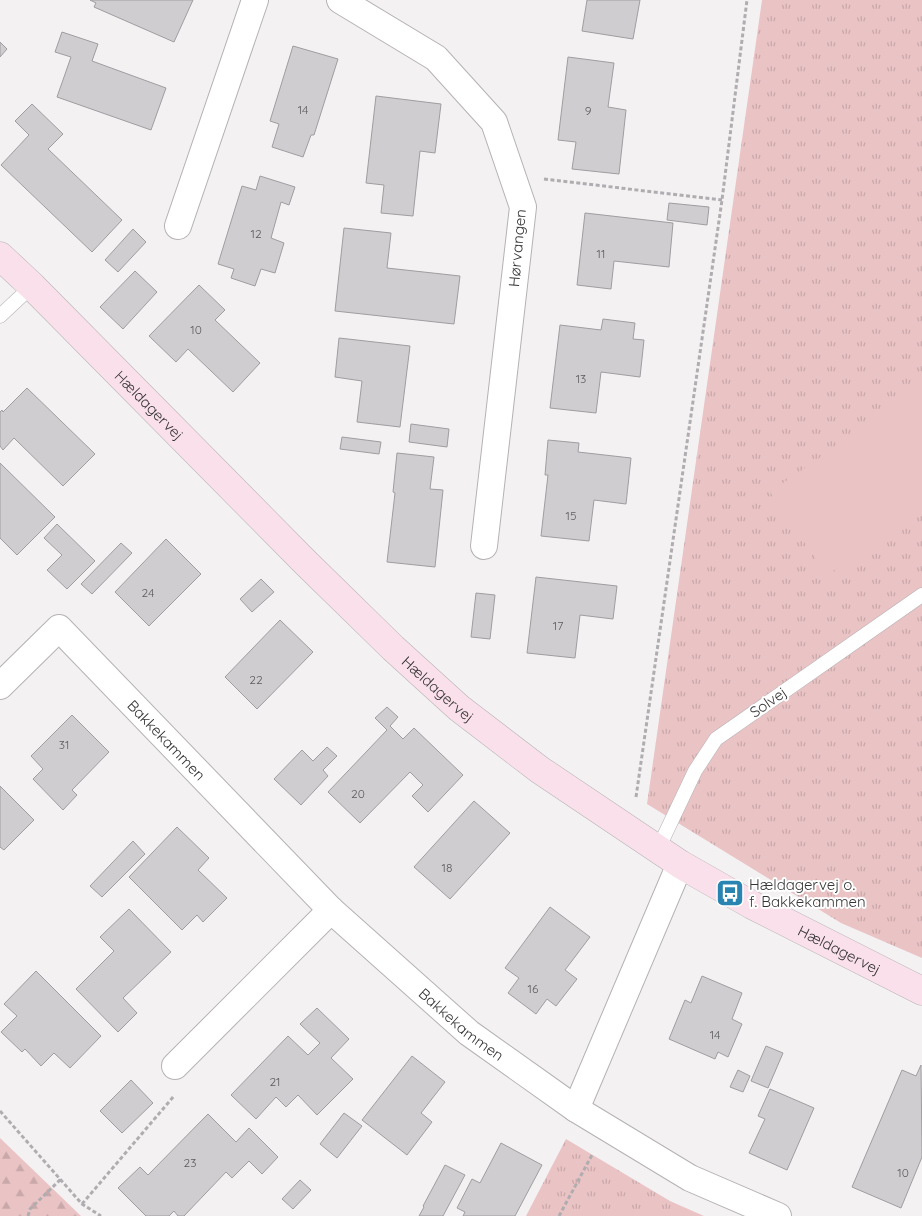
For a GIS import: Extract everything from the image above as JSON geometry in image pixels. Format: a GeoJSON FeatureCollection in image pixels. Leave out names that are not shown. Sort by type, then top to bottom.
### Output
{"type":"FeatureCollection","features":[{"type":"Feature","properties":{"kind":"street"},"geometry":{"type":"LineString","coordinates":[[178,226],[255,0]]}},
{"type":"Feature","properties":{"kind":"street","name":"Hørvangen"},"geometry":{"type":"LineString","coordinates":[[341,0],[436,58],[494,122],[523,207],[484,546]]}},
{"type":"Feature","properties":{"kind":"street","name":"Hældagervej"},"geometry":{"type":"LineString","coordinates":[[0,256],[305,562],[393,648],[459,708],[540,770],[680,864],[752,905],[922,991]]}},
{"type":"Feature","properties":{"kind":"street","name":"Bakkekammen"},"geometry":{"type":"LineString","coordinates":[[0,686],[59,628],[332,910],[469,1033],[576,1109],[690,1178],[778,1216]]}},
{"type":"Feature","properties":{"kind":"street"},"geometry":{"type":"LineString","coordinates":[[576,1109],[680,864]]}},
{"type":"Feature","properties":{"kind":"street"},"geometry":{"type":"LineString","coordinates":[[175,1066],[332,910]]}},
{"type":"Feature","properties":{"kind":"lane"},"geometry":{"type":"LineString","coordinates":[[0,316],[32,286]]}},
{"type":"Feature","properties":{"kind":"lane","name":"Solvej"},"geometry":{"type":"LineString","coordinates":[[658,849],[695,770],[716,739],[922,595]]}},
{"type":"Feature","properties":{"kind":"path"},"geometry":{"type":"LineString","coordinates":[[631,831],[722,200],[747,0]]}},
{"type":"Feature","properties":{"kind":"path"},"geometry":{"type":"LineString","coordinates":[[512,175],[722,200]]}},
{"type":"Feature","properties":{"kind":"path"},"geometry":{"type":"LineString","coordinates":[[82,1204],[175,1094],[175,1066]]}},
{"type":"Feature","properties":{"kind":"path"},"geometry":{"type":"LineString","coordinates":[[0,1111],[82,1204],[101,1216]]}},
{"type":"Feature","properties":{"kind":"path"},"geometry":{"type":"LineString","coordinates":[[560,1216],[607,1128]]}},
{"type":"Feature","properties":{"kind":"path"},"geometry":{"type":"LineString","coordinates":[[28,1216],[30,1209],[61,1179]]}},
{"type":"Feature","properties":{"kind":"green space"},"geometry":{"type":"Polygon","coordinates":[[[762,0],[922,0],[922,958],[841,923],[647,804],[762,0]]]}},
{"type":"Feature","properties":{"kind":"green space"},"geometry":{"type":"Polygon","coordinates":[[[922,387],[922,510],[827,575],[770,492],[922,387]]]}},
{"type":"Feature","properties":{"kind":"green space"},"geometry":{"type":"Polygon","coordinates":[[[0,1138],[81,1216],[0,1216],[0,1138]]]}},
{"type":"Feature","properties":{"kind":"green space"},"geometry":{"type":"Polygon","coordinates":[[[566,1139],[670,1201],[704,1216],[526,1216],[566,1139]]]}},
{"type":"Feature","properties":{"kind":"building"},"geometry":{"type":"Polygon","coordinates":[[[90,0],[193,0],[174,42],[94,7],[96,3],[90,0]]]}},
{"type":"Feature","properties":{"kind":"building"},"geometry":{"type":"Polygon","coordinates":[[[587,0],[640,0],[633,39],[582,31],[587,0]]]}},
{"type":"Feature","properties":{"kind":"building"},"geometry":{"type":"Polygon","coordinates":[[[62,32],[98,44],[92,61],[166,88],[151,130],[57,97],[71,57],[55,52],[62,32]]]}},
{"type":"Feature","properties":{"kind":"building"},"geometry":{"type":"Polygon","coordinates":[[[0,42],[7,49],[0,57],[0,42]]]}},
{"type":"Feature","properties":{"kind":"building"},"geometry":{"type":"Polygon","coordinates":[[[293,46],[338,59],[314,135],[311,135],[303,157],[272,147],[279,124],[270,121],[293,46]]]}},
{"type":"Feature","properties":{"kind":"building"},"geometry":{"type":"Polygon","coordinates":[[[568,57],[614,63],[608,107],[626,110],[619,174],[572,169],[576,142],[558,140],[568,57]]]}},
{"type":"Feature","properties":{"kind":"building"},"geometry":{"type":"Polygon","coordinates":[[[376,96],[441,104],[435,153],[420,151],[413,216],[381,213],[384,185],[366,183],[376,96]]]}},
{"type":"Feature","properties":{"kind":"building"},"geometry":{"type":"Polygon","coordinates":[[[32,104],[63,134],[48,149],[122,220],[92,252],[1,165],[29,135],[15,121],[32,104]]]}},
{"type":"Feature","properties":{"kind":"building"},"geometry":{"type":"Polygon","coordinates":[[[260,176],[295,187],[289,205],[281,202],[271,238],[284,243],[275,273],[261,269],[255,286],[231,278],[234,269],[218,264],[242,186],[256,190],[260,176]]]}},
{"type":"Feature","properties":{"kind":"building"},"geometry":{"type":"Polygon","coordinates":[[[669,203],[709,207],[707,225],[667,220],[669,203]]]}},
{"type":"Feature","properties":{"kind":"building"},"geometry":{"type":"Polygon","coordinates":[[[585,213],[673,223],[669,267],[614,261],[611,289],[577,285],[585,213]]]}},
{"type":"Feature","properties":{"kind":"building"},"geometry":{"type":"Polygon","coordinates":[[[344,228],[391,233],[387,268],[460,276],[454,324],[335,311],[344,228]]]}},
{"type":"Feature","properties":{"kind":"building"},"geometry":{"type":"Polygon","coordinates":[[[133,229],[146,242],[118,272],[105,260],[133,229]]]}},
{"type":"Feature","properties":{"kind":"building"},"geometry":{"type":"Polygon","coordinates":[[[135,271],[157,292],[123,329],[100,307],[135,271]]]}},
{"type":"Feature","properties":{"kind":"building"},"geometry":{"type":"Polygon","coordinates":[[[199,285],[225,310],[215,320],[260,363],[233,392],[188,349],[176,362],[149,336],[199,285]]]}},
{"type":"Feature","properties":{"kind":"building"},"geometry":{"type":"Polygon","coordinates":[[[603,319],[635,323],[633,339],[644,340],[640,377],[601,372],[596,413],[550,408],[560,325],[601,330],[603,319]]]}},
{"type":"Feature","properties":{"kind":"building"},"geometry":{"type":"Polygon","coordinates":[[[339,338],[410,346],[400,427],[357,422],[362,381],[335,377],[339,338]]]}},
{"type":"Feature","properties":{"kind":"building"},"geometry":{"type":"Polygon","coordinates":[[[27,388],[95,454],[63,486],[14,438],[3,450],[0,446],[0,412],[2,410],[3,412],[27,388]]]}},
{"type":"Feature","properties":{"kind":"building"},"geometry":{"type":"Polygon","coordinates":[[[411,424],[449,429],[447,447],[409,442],[411,424]]]}},
{"type":"Feature","properties":{"kind":"building"},"geometry":{"type":"Polygon","coordinates":[[[342,437],[381,442],[379,454],[340,449],[342,437]]]}},
{"type":"Feature","properties":{"kind":"building"},"geometry":{"type":"Polygon","coordinates":[[[548,440],[579,443],[578,452],[631,458],[626,504],[594,500],[589,541],[541,536],[548,475],[545,475],[548,440]]]}},
{"type":"Feature","properties":{"kind":"building"},"geometry":{"type":"Polygon","coordinates":[[[397,453],[434,457],[430,489],[443,490],[435,567],[387,562],[395,493],[393,492],[397,453]]]}},
{"type":"Feature","properties":{"kind":"building"},"geometry":{"type":"Polygon","coordinates":[[[0,463],[55,517],[17,555],[0,538],[0,463]]]}},
{"type":"Feature","properties":{"kind":"building"},"geometry":{"type":"Polygon","coordinates":[[[57,524],[95,561],[67,589],[47,570],[62,555],[44,538],[57,524]]]}},
{"type":"Feature","properties":{"kind":"building"},"geometry":{"type":"Polygon","coordinates":[[[166,539],[201,574],[149,626],[115,592],[166,539]]]}},
{"type":"Feature","properties":{"kind":"building"},"geometry":{"type":"Polygon","coordinates":[[[121,543],[132,553],[92,594],[81,584],[121,543]]]}},
{"type":"Feature","properties":{"kind":"building"},"geometry":{"type":"Polygon","coordinates":[[[536,577],[617,586],[613,619],[580,615],[575,658],[527,653],[536,577]]]}},
{"type":"Feature","properties":{"kind":"building"},"geometry":{"type":"Polygon","coordinates":[[[261,579],[274,592],[252,612],[240,599],[261,579]]]}},
{"type":"Feature","properties":{"kind":"building"},"geometry":{"type":"Polygon","coordinates":[[[476,593],[495,595],[490,639],[471,637],[476,593]]]}},
{"type":"Feature","properties":{"kind":"building"},"geometry":{"type":"Polygon","coordinates":[[[280,620],[313,652],[257,709],[225,677],[280,620]]]}},
{"type":"Feature","properties":{"kind":"building"},"geometry":{"type":"Polygon","coordinates":[[[387,707],[398,717],[390,726],[403,739],[414,728],[463,775],[428,812],[412,796],[423,785],[410,772],[360,823],[328,792],[387,730],[375,718],[387,707]]]}},
{"type":"Feature","properties":{"kind":"building"},"geometry":{"type":"Polygon","coordinates":[[[72,715],[109,752],[72,790],[77,795],[63,810],[33,779],[43,769],[31,756],[72,715]]]}},
{"type":"Feature","properties":{"kind":"building"},"geometry":{"type":"Polygon","coordinates":[[[327,747],[337,756],[323,770],[328,776],[301,805],[274,779],[302,750],[313,761],[327,747]]]}},
{"type":"Feature","properties":{"kind":"building"},"geometry":{"type":"Polygon","coordinates":[[[0,786],[34,820],[4,850],[0,847],[0,786]]]}},
{"type":"Feature","properties":{"kind":"building"},"geometry":{"type":"Polygon","coordinates":[[[474,801],[510,833],[450,899],[414,867],[474,801]]]}},
{"type":"Feature","properties":{"kind":"building"},"geometry":{"type":"Polygon","coordinates":[[[177,827],[209,858],[198,870],[227,898],[203,922],[197,915],[182,930],[129,877],[177,827]]]}},
{"type":"Feature","properties":{"kind":"building"},"geometry":{"type":"Polygon","coordinates":[[[133,841],[145,854],[102,897],[90,886],[133,841]]]}},
{"type":"Feature","properties":{"kind":"building"},"geometry":{"type":"Polygon","coordinates":[[[550,907],[590,937],[565,970],[577,979],[556,1006],[547,999],[536,1014],[508,993],[519,978],[505,968],[550,907]]]}},
{"type":"Feature","properties":{"kind":"building"},"geometry":{"type":"Polygon","coordinates":[[[129,909],[171,952],[123,998],[137,1013],[118,1032],[76,989],[114,951],[100,937],[129,909]]]}},
{"type":"Feature","properties":{"kind":"building"},"geometry":{"type":"Polygon","coordinates":[[[36,971],[101,1036],[70,1068],[54,1053],[41,1066],[25,1049],[22,1052],[1,1032],[17,1016],[4,1004],[36,971]]]}},
{"type":"Feature","properties":{"kind":"building"},"geometry":{"type":"Polygon","coordinates":[[[702,976],[742,993],[732,1019],[742,1024],[728,1057],[718,1052],[715,1059],[669,1039],[685,1000],[691,1003],[702,976]]]}},
{"type":"Feature","properties":{"kind":"building"},"geometry":{"type":"Polygon","coordinates":[[[317,1008],[349,1039],[331,1058],[353,1079],[317,1115],[298,1095],[286,1107],[276,1097],[256,1119],[231,1095],[288,1036],[308,1055],[320,1043],[300,1024],[317,1008]]]}},
{"type":"Feature","properties":{"kind":"building"},"geometry":{"type":"Polygon","coordinates":[[[766,1046],[783,1053],[768,1088],[751,1081],[766,1046]]]}},
{"type":"Feature","properties":{"kind":"building"},"geometry":{"type":"Polygon","coordinates":[[[412,1056],[445,1082],[421,1113],[432,1122],[407,1155],[362,1120],[412,1056]]]}},
{"type":"Feature","properties":{"kind":"building"},"geometry":{"type":"Polygon","coordinates":[[[921,1065],[922,1157],[901,1208],[852,1187],[902,1070],[916,1076],[921,1065]]]}},
{"type":"Feature","properties":{"kind":"building"},"geometry":{"type":"Polygon","coordinates":[[[738,1070],[750,1076],[743,1092],[730,1087],[738,1070]]]}},
{"type":"Feature","properties":{"kind":"building"},"geometry":{"type":"Polygon","coordinates":[[[131,1080],[153,1103],[122,1133],[100,1111],[131,1080]]]}},
{"type":"Feature","properties":{"kind":"building"},"geometry":{"type":"Polygon","coordinates":[[[770,1089],[814,1108],[787,1170],[749,1153],[765,1119],[758,1116],[770,1089]]]}},
{"type":"Feature","properties":{"kind":"building"},"geometry":{"type":"Polygon","coordinates":[[[344,1113],[362,1126],[337,1158],[320,1144],[344,1113]]]}},
{"type":"Feature","properties":{"kind":"building"},"geometry":{"type":"Polygon","coordinates":[[[208,1114],[236,1142],[249,1128],[278,1157],[262,1174],[249,1161],[232,1178],[226,1172],[184,1216],[178,1216],[174,1211],[169,1216],[146,1216],[118,1188],[140,1167],[148,1175],[208,1114]]]}},
{"type":"Feature","properties":{"kind":"building"},"geometry":{"type":"Polygon","coordinates":[[[501,1143],[542,1165],[515,1216],[463,1216],[465,1212],[457,1208],[472,1179],[480,1183],[501,1143]]]}},
{"type":"Feature","properties":{"kind":"building"},"geometry":{"type":"Polygon","coordinates":[[[445,1165],[465,1175],[443,1216],[419,1216],[423,1206],[445,1165]]]}},
{"type":"Feature","properties":{"kind":"building"},"geometry":{"type":"Polygon","coordinates":[[[300,1180],[311,1190],[293,1209],[282,1199],[300,1180]]]}},
{"type":"Feature","properties":{"kind":"place","name":"Hældagervej o. f. Bakkekammen"},"geometry":{"type":"Point","coordinates":[730,893]}}]}
